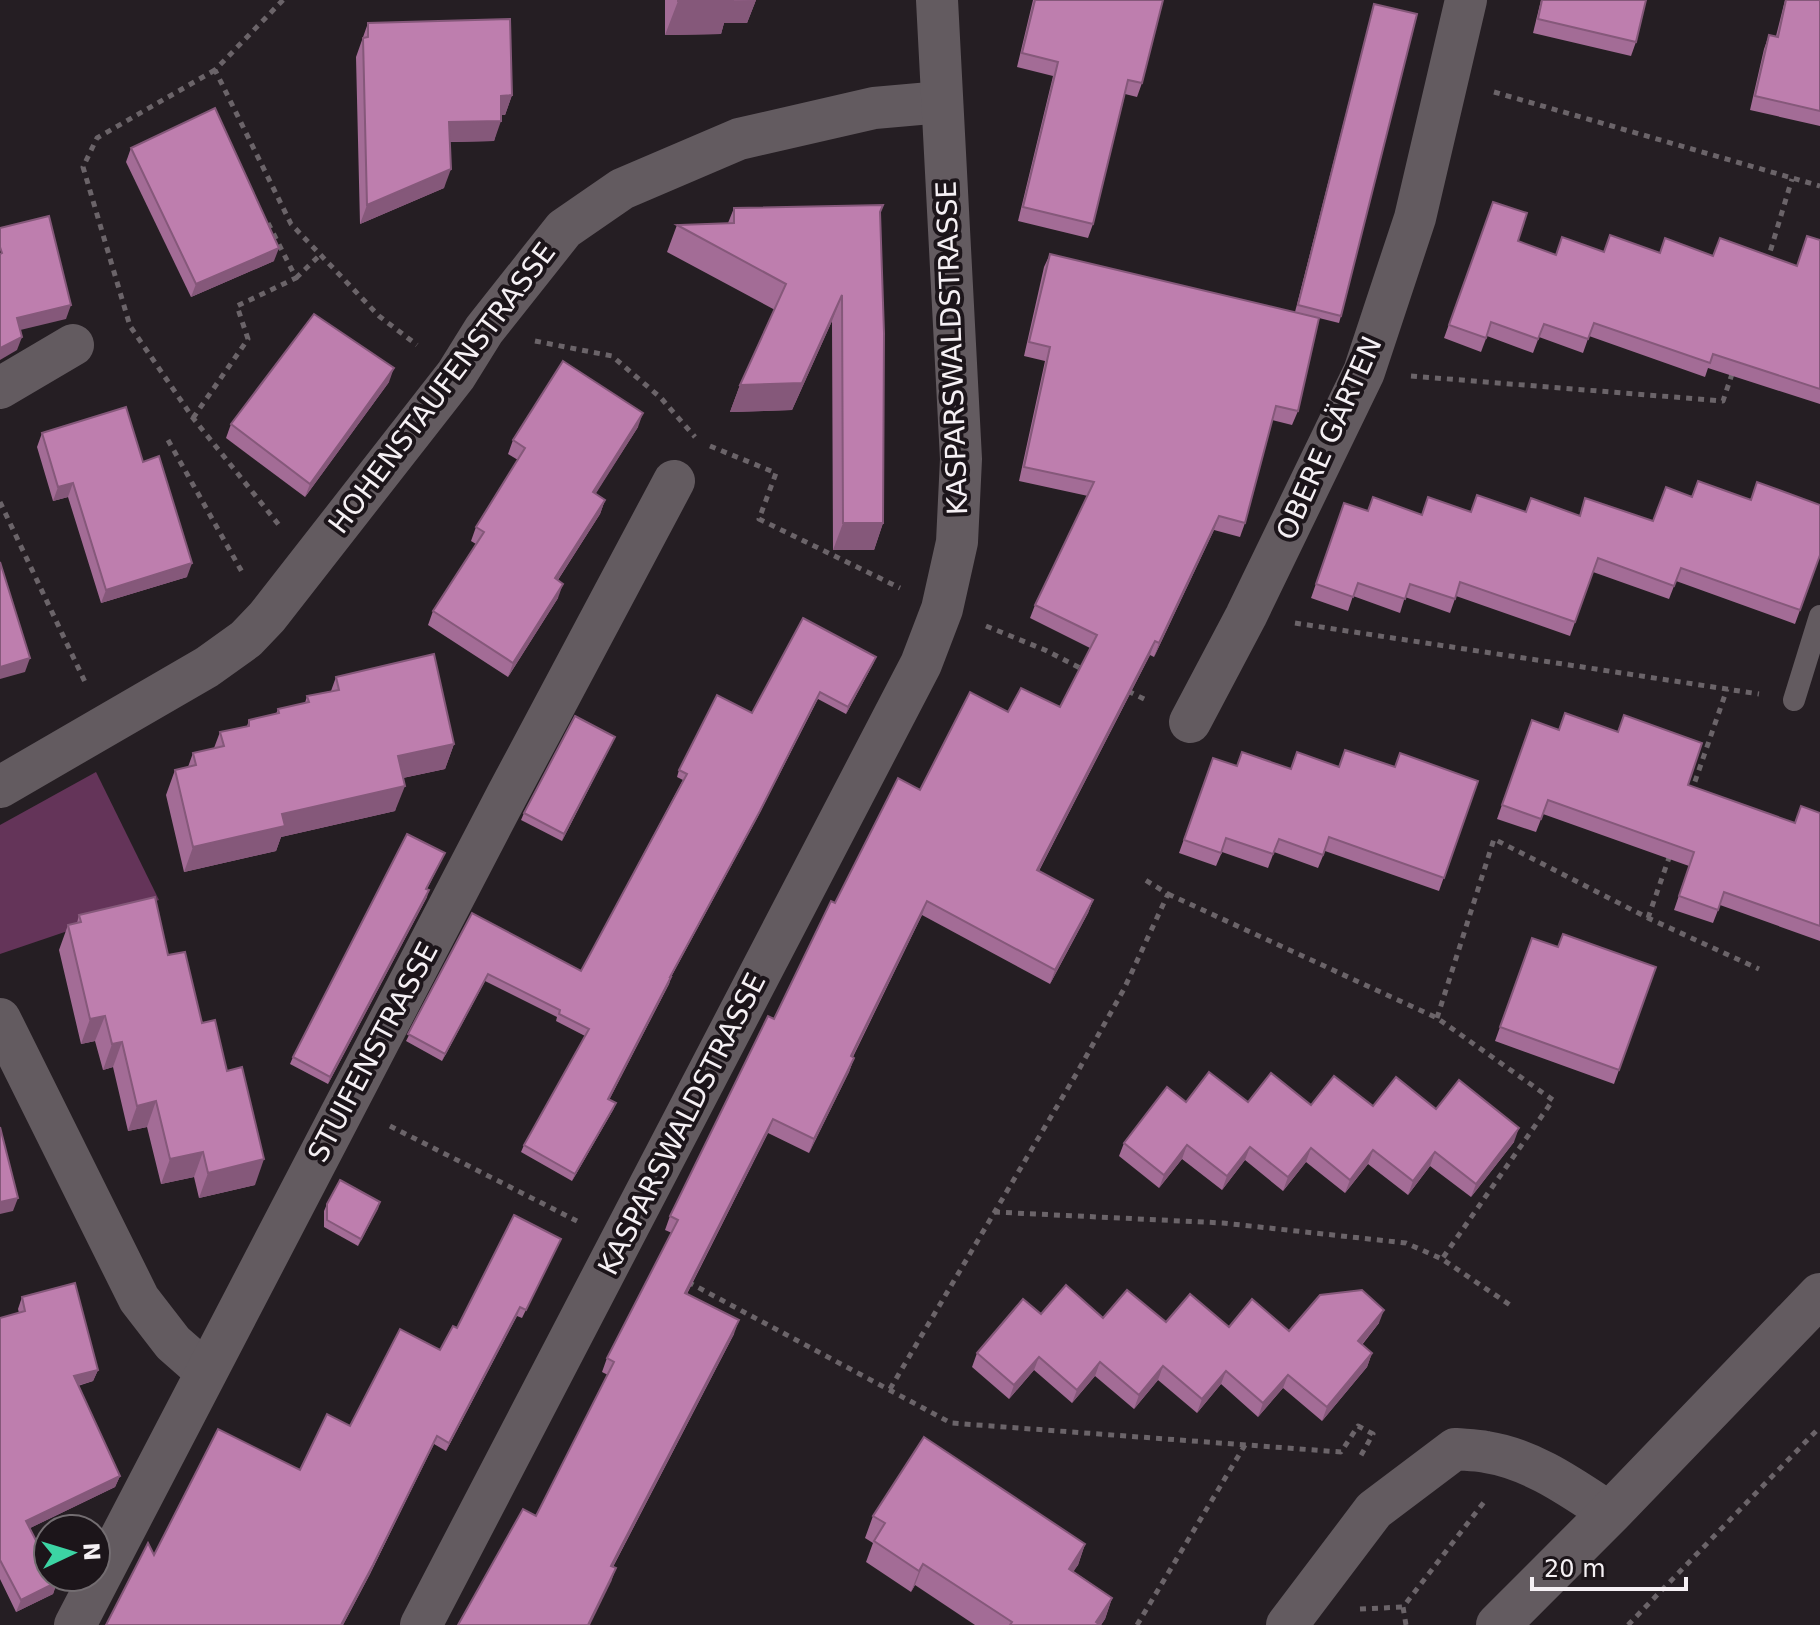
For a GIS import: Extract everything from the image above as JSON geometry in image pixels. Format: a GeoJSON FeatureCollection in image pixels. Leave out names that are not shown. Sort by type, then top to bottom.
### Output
{"type":"FeatureCollection","features":[{"type":"Feature","properties":{"kind":"street","name":"KASPARSWALDSTRASSE"},"geometry":{"type":"LineString","coordinates":[[421,1625],[921,664],[942,609],[957,542],[961,459],[937,0]]}},
{"type":"Feature","properties":{"kind":"street","name":"OBERE GÄRTEN"},"geometry":{"type":"LineString","coordinates":[[1190,722],[1246,616],[1364,372],[1415,218],[1466,0]]}},
{"type":"Feature","properties":{"kind":"street","name":"HOHENSTAUFENSTRASSE"},"geometry":{"type":"LineString","coordinates":[[0,787],[207,667],[246,639],[267,617],[456,375],[484,330],[564,229],[622,189],[739,139],[874,108],[942,102]]}},
{"type":"Feature","properties":{"kind":"street"},"geometry":{"type":"LineString","coordinates":[[0,388],[73,345]]}},
{"type":"Feature","properties":{"kind":"street","name":"STUIFENSTRASSE"},"geometry":{"type":"LineString","coordinates":[[75,1625],[674,481]]}},
{"type":"Feature","properties":{"kind":"street"},"geometry":{"type":"LineString","coordinates":[[0,1019],[139,1299],[173,1343],[206,1372]]}},
{"type":"Feature","properties":{"kind":"street"},"geometry":{"type":"LineString","coordinates":[[1498,1625],[1820,1295]]}},
{"type":"Feature","properties":{"kind":"street"},"geometry":{"type":"LineString","coordinates":[[1287,1625],[1374,1510],[1455,1449],[1488,1452],[1518,1461],[1560,1480],[1610,1513]]}},
{"type":"Feature","properties":{"kind":"lane"},"geometry":{"type":"LineString","coordinates":[[1794,700],[1820,616]]}},
{"type":"Feature","properties":{"kind":"path"},"geometry":{"type":"LineString","coordinates":[[283,0],[215,70],[97,138],[83,167],[130,326],[193,418],[308,562]]}},
{"type":"Feature","properties":{"kind":"path"},"geometry":{"type":"LineString","coordinates":[[215,70],[291,224],[379,316],[456,375]]}},
{"type":"Feature","properties":{"kind":"path"},"geometry":{"type":"LineString","coordinates":[[1448,79],[1820,186]]}},
{"type":"Feature","properties":{"kind":"path"},"geometry":{"type":"LineString","coordinates":[[1765,268],[1792,179]]}},
{"type":"Feature","properties":{"kind":"path"},"geometry":{"type":"LineString","coordinates":[[263,214],[296,278]]}},
{"type":"Feature","properties":{"kind":"path"},"geometry":{"type":"LineString","coordinates":[[193,418],[248,339],[237,306],[296,278],[321,254]]}},
{"type":"Feature","properties":{"kind":"path"},"geometry":{"type":"LineString","coordinates":[[1364,372],[1723,401],[1737,357]]}},
{"type":"Feature","properties":{"kind":"path"},"geometry":{"type":"LineString","coordinates":[[168,440],[267,617]]}},
{"type":"Feature","properties":{"kind":"path"},"geometry":{"type":"LineString","coordinates":[[0,502],[105,726]]}},
{"type":"Feature","properties":{"kind":"path"},"geometry":{"type":"LineString","coordinates":[[942,609],[1045,650],[1095,675]]}},
{"type":"Feature","properties":{"kind":"path"},"geometry":{"type":"LineString","coordinates":[[1246,616],[1794,700]]}},
{"type":"Feature","properties":{"kind":"path"},"geometry":{"type":"LineString","coordinates":[[1121,688],[1146,700]]}},
{"type":"Feature","properties":{"kind":"path"},"geometry":{"type":"LineString","coordinates":[[1687,803],[1727,688]]}},
{"type":"Feature","properties":{"kind":"path"},"geometry":{"type":"LineString","coordinates":[[1437,1018],[1494,839],[1648,918],[1759,969]]}},
{"type":"Feature","properties":{"kind":"path"},"geometry":{"type":"LineString","coordinates":[[1648,918],[1672,846]]}},
{"type":"Feature","properties":{"kind":"path"},"geometry":{"type":"LineString","coordinates":[[1142,878],[1168,894],[1437,1018],[1553,1100],[1442,1259]]}},
{"type":"Feature","properties":{"kind":"path"},"geometry":{"type":"LineString","coordinates":[[890,1389],[1078,1071],[1124,989],[1168,894]]}},
{"type":"Feature","properties":{"kind":"path"},"geometry":{"type":"LineString","coordinates":[[346,1103],[572,1218]]}},
{"type":"Feature","properties":{"kind":"path"},"geometry":{"type":"LineString","coordinates":[[993,1212],[1223,1223],[1406,1243],[1442,1259],[1510,1305]]}},
{"type":"Feature","properties":{"kind":"path"},"geometry":{"type":"LineString","coordinates":[[686,1281],[951,1423],[1341,1452],[1358,1426],[1373,1434],[1343,1486],[1374,1510]]}},
{"type":"Feature","properties":{"kind":"path"},"geometry":{"type":"LineString","coordinates":[[1628,1625],[1820,1427]]}},
{"type":"Feature","properties":{"kind":"path"},"geometry":{"type":"LineString","coordinates":[[1137,1625],[1245,1445]]}},
{"type":"Feature","properties":{"kind":"path"},"geometry":{"type":"LineString","coordinates":[[1406,1625],[1403,1607],[1518,1461]]}},
{"type":"Feature","properties":{"kind":"path"},"geometry":{"type":"LineString","coordinates":[[1355,1610],[1403,1607]]}},
{"type":"Feature","properties":{"kind":"shaded area"},"geometry":{"type":"Polygon","coordinates":[[[96,772],[159,900],[0,954],[0,825],[96,772]]]}},
{"type":"Feature","properties":{"kind":"building"},"geometry":{"type":"Polygon","coordinates":[[[733,0],[733,1],[678,1],[733,0]]]}},
{"type":"Feature","properties":{"kind":"building"},"geometry":{"type":"Polygon","coordinates":[[[1035,0],[1163,0],[1142,83],[1128,80],[1093,224],[1023,207],[1058,62],[1022,53],[1035,0]]]}},
{"type":"Feature","properties":{"kind":"building"},"geometry":{"type":"Polygon","coordinates":[[[1542,0],[1646,0],[1636,42],[1538,19],[1542,0]]]}},
{"type":"Feature","properties":{"kind":"building"},"geometry":{"type":"Polygon","coordinates":[[[1786,0],[1820,0],[1820,111],[1755,96],[1769,35],[1778,37],[1786,0]]]}},
{"type":"Feature","properties":{"kind":"building"},"geometry":{"type":"Polygon","coordinates":[[[1374,4],[1417,14],[1341,316],[1298,305],[1374,4]]]}},
{"type":"Feature","properties":{"kind":"building"},"geometry":{"type":"Polygon","coordinates":[[[510,19],[512,95],[501,96],[501,121],[449,122],[451,169],[367,205],[363,38],[368,37],[368,23],[510,19]]]}},
{"type":"Feature","properties":{"kind":"building"},"geometry":{"type":"Polygon","coordinates":[[[215,108],[279,248],[196,284],[131,148],[215,108]]]}},
{"type":"Feature","properties":{"kind":"building"},"geometry":{"type":"Polygon","coordinates":[[[1493,202],[1527,213],[1518,241],[1556,255],[1562,237],[1604,252],[1610,235],[1660,253],[1665,238],[1713,256],[1720,238],[1797,266],[1807,236],[1820,240],[1820,389],[1713,354],[1710,363],[1594,323],[1588,339],[1544,324],[1538,339],[1491,322],[1486,338],[1449,325],[1493,202]]]}},
{"type":"Feature","properties":{"kind":"building"},"geometry":{"type":"Polygon","coordinates":[[[883,205],[880,212],[884,333],[883,523],[843,523],[842,295],[802,383],[740,385],[786,284],[677,225],[734,223],[734,208],[883,205]]]}},
{"type":"Feature","properties":{"kind":"building"},"geometry":{"type":"Polygon","coordinates":[[[49,216],[71,305],[17,318],[22,337],[0,348],[0,228],[49,216]]]}},
{"type":"Feature","properties":{"kind":"building"},"geometry":{"type":"Polygon","coordinates":[[[1050,254],[1319,318],[1298,411],[1276,406],[1245,523],[1219,516],[1159,643],[1155,641],[1037,870],[1093,900],[1055,970],[927,901],[814,1139],[773,1119],[685,1293],[739,1320],[611,1566],[616,1568],[588,1625],[458,1625],[523,1509],[536,1516],[614,1362],[607,1358],[678,1220],[670,1216],[768,1016],[774,1019],[831,901],[835,903],[898,778],[920,790],[970,692],[1008,712],[1021,688],[1060,707],[1097,635],[1035,605],[1094,482],[1024,467],[1050,347],[1029,342],[1050,254]]]}},
{"type":"Feature","properties":{"kind":"building"},"geometry":{"type":"Polygon","coordinates":[[[314,314],[394,368],[310,484],[231,424],[314,314]]]}},
{"type":"Feature","properties":{"kind":"building"},"geometry":{"type":"Polygon","coordinates":[[[563,361],[643,413],[593,492],[605,500],[555,578],[563,584],[513,663],[433,611],[484,532],[476,527],[525,448],[513,440],[563,361]]]}},
{"type":"Feature","properties":{"kind":"building"},"geometry":{"type":"Polygon","coordinates":[[[126,407],[143,462],[159,456],[192,563],[106,590],[73,483],[58,487],[42,433],[126,407]]]}},
{"type":"Feature","properties":{"kind":"building"},"geometry":{"type":"Polygon","coordinates":[[[1698,481],[1751,500],[1757,482],[1820,505],[1820,555],[1800,610],[1681,568],[1674,586],[1598,558],[1575,622],[1460,582],[1455,599],[1410,584],[1405,599],[1358,583],[1353,597],[1316,584],[1344,503],[1368,511],[1373,497],[1422,515],[1428,497],[1471,512],[1477,495],[1526,512],[1531,498],[1580,516],[1585,498],[1653,521],[1666,487],[1692,497],[1698,481]]]}},
{"type":"Feature","properties":{"kind":"building"},"geometry":{"type":"Polygon","coordinates":[[[0,562],[30,658],[0,667],[0,562]]]}},
{"type":"Feature","properties":{"kind":"building"},"geometry":{"type":"Polygon","coordinates":[[[803,618],[876,657],[848,707],[820,692],[670,977],[608,1099],[616,1103],[575,1174],[524,1145],[589,1029],[559,1014],[560,1010],[488,974],[445,1054],[408,1034],[472,913],[581,971],[687,774],[679,770],[717,695],[752,713],[803,618]]]}},
{"type":"Feature","properties":{"kind":"building"},"geometry":{"type":"Polygon","coordinates":[[[434,654],[454,744],[398,756],[405,786],[282,814],[285,826],[193,847],[175,770],[196,765],[193,753],[224,746],[220,732],[249,726],[249,720],[309,702],[307,696],[339,690],[336,677],[434,654]]]}},
{"type":"Feature","properties":{"kind":"building"},"geometry":{"type":"Polygon","coordinates":[[[1565,713],[1618,732],[1624,715],[1702,743],[1688,785],[1795,823],[1801,806],[1820,813],[1820,926],[1724,892],[1718,910],[1679,896],[1694,852],[1548,800],[1541,819],[1502,805],[1532,720],[1559,730],[1565,713]]]}},
{"type":"Feature","properties":{"kind":"building"},"geometry":{"type":"Polygon","coordinates":[[[575,716],[615,737],[564,834],[524,813],[575,716]]]}},
{"type":"Feature","properties":{"kind":"building"},"geometry":{"type":"Polygon","coordinates":[[[1345,750],[1395,767],[1400,753],[1478,781],[1444,878],[1329,837],[1323,855],[1279,839],[1273,854],[1226,838],[1221,853],[1184,840],[1213,758],[1237,766],[1242,752],[1291,769],[1297,752],[1339,767],[1345,750]]]}},
{"type":"Feature","properties":{"kind":"building"},"geometry":{"type":"Polygon","coordinates":[[[407,834],[445,853],[426,889],[429,890],[330,1077],[293,1057],[407,834]]]}},
{"type":"Feature","properties":{"kind":"building"},"geometry":{"type":"Polygon","coordinates":[[[155,897],[168,955],[185,952],[202,1023],[215,1020],[227,1071],[242,1067],[264,1159],[208,1173],[203,1152],[170,1159],[156,1101],[137,1106],[122,1042],[112,1044],[105,1016],[90,1019],[68,925],[81,922],[79,915],[155,897]]]}},
{"type":"Feature","properties":{"kind":"building"},"geometry":{"type":"Polygon","coordinates":[[[1563,934],[1656,967],[1619,1070],[1500,1027],[1532,938],[1558,947],[1563,934]]]}},
{"type":"Feature","properties":{"kind":"building"},"geometry":{"type":"Polygon","coordinates":[[[1209,1072],[1248,1102],[1271,1073],[1311,1105],[1334,1076],[1373,1106],[1396,1077],[1436,1109],[1459,1080],[1519,1128],[1476,1184],[1435,1152],[1413,1181],[1373,1150],[1350,1180],[1311,1148],[1288,1177],[1250,1147],[1227,1176],[1187,1145],[1164,1175],[1124,1143],[1167,1087],[1186,1102],[1209,1072]]]}},
{"type":"Feature","properties":{"kind":"building"},"geometry":{"type":"Polygon","coordinates":[[[0,1127],[18,1198],[0,1202],[0,1127]]]}},
{"type":"Feature","properties":{"kind":"building"},"geometry":{"type":"Polygon","coordinates":[[[340,1180],[380,1202],[361,1239],[327,1220],[327,1204],[340,1180]]]}},
{"type":"Feature","properties":{"kind":"building"},"geometry":{"type":"Polygon","coordinates":[[[514,1215],[561,1239],[526,1310],[520,1307],[449,1443],[437,1436],[341,1625],[106,1625],[148,1543],[154,1555],[218,1429],[300,1470],[327,1414],[350,1426],[400,1329],[440,1350],[453,1326],[457,1328],[514,1215]]]}},
{"type":"Feature","properties":{"kind":"building"},"geometry":{"type":"Polygon","coordinates":[[[75,1283],[98,1370],[74,1376],[120,1476],[43,1513],[32,1513],[32,1518],[26,1521],[32,1533],[32,1593],[35,1593],[21,1600],[0,1560],[0,1318],[25,1311],[22,1297],[75,1283]]]}},
{"type":"Feature","properties":{"kind":"building"},"geometry":{"type":"Polygon","coordinates":[[[1066,1285],[1103,1318],[1127,1290],[1166,1322],[1190,1294],[1229,1327],[1252,1299],[1289,1331],[1320,1295],[1362,1290],[1384,1310],[1358,1341],[1372,1353],[1327,1407],[1288,1375],[1263,1403],[1226,1371],[1202,1399],[1163,1366],[1139,1395],[1100,1362],[1077,1390],[1039,1357],[1014,1385],[977,1353],[1023,1299],[1041,1314],[1066,1285]]]}},
{"type":"Feature","properties":{"kind":"building"},"geometry":{"type":"Polygon","coordinates":[[[924,1437],[1085,1544],[1069,1569],[1112,1598],[1096,1622],[1100,1625],[1010,1625],[1012,1622],[923,1564],[919,1571],[874,1541],[885,1523],[873,1516],[924,1437]]]}}]}
